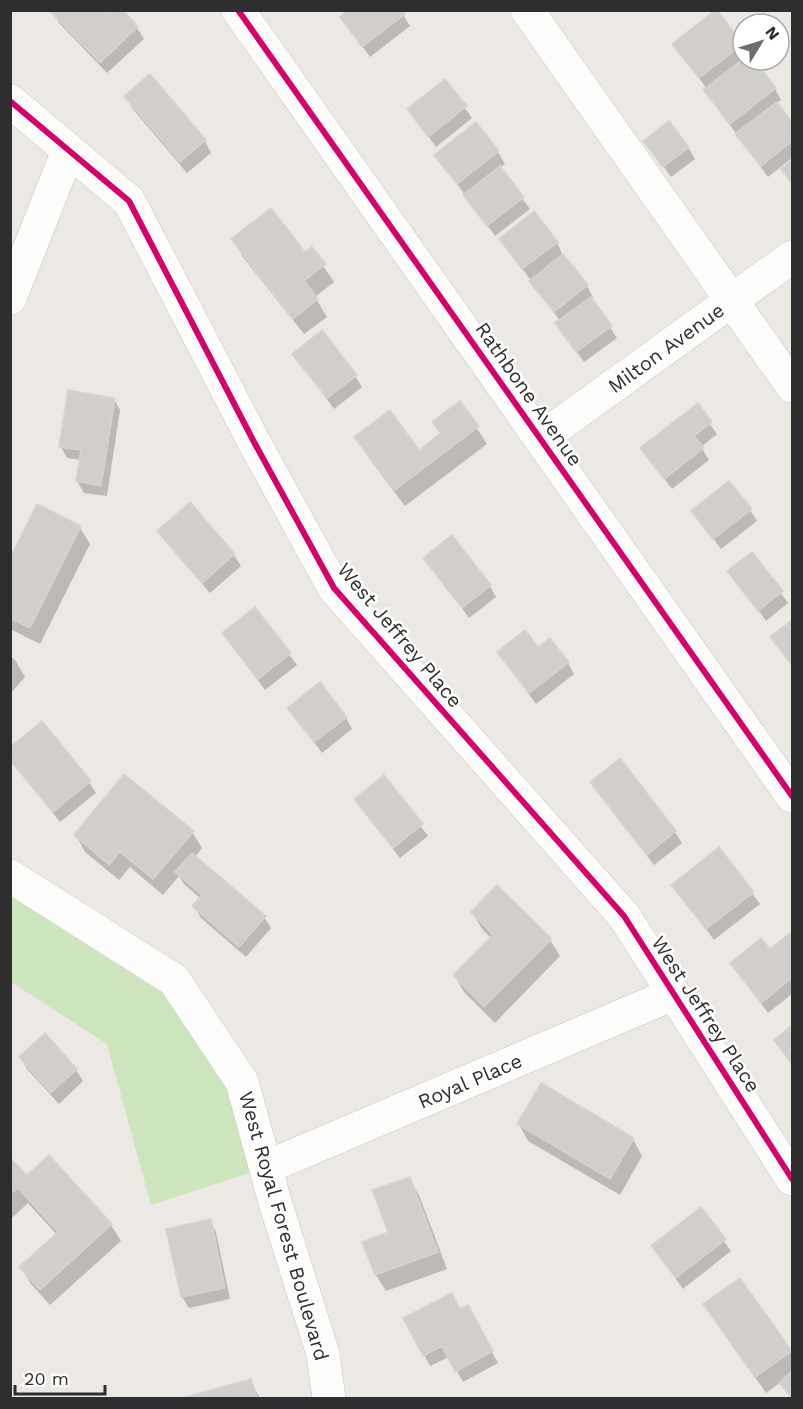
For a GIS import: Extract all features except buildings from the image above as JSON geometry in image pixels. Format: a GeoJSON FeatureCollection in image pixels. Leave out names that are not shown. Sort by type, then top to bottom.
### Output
{"type":"FeatureCollection","features":[{"type":"Feature","properties":{"kind":"street","name":"Rathbone Avenue"},"geometry":{"type":"LineString","coordinates":[[238,10],[792,796]]}},
{"type":"Feature","properties":{"kind":"street"},"geometry":{"type":"LineString","coordinates":[[527,10],[792,386]]}},
{"type":"Feature","properties":{"kind":"street","name":"West Jeffrey Place"},"geometry":{"type":"LineString","coordinates":[[10,101],[129,201],[254,442],[334,588],[624,916],[792,1179]]}},
{"type":"Feature","properties":{"kind":"street"},"geometry":{"type":"LineString","coordinates":[[10,298],[68,151]]}},
{"type":"Feature","properties":{"kind":"street","name":"Milton Avenue"},"geometry":{"type":"LineString","coordinates":[[540,439],[792,257]]}},
{"type":"Feature","properties":{"kind":"street","name":"West Royal Forest Boulevard"},"geometry":{"type":"LineString","coordinates":[[14,887],[174,980],[242,1082],[275,1202],[323,1354],[329,1398]]}},
{"type":"Feature","properties":{"kind":"street","name":"Royal Place"},"geometry":{"type":"LineString","coordinates":[[267,1167],[674,994]]}},
{"type":"Feature","properties":{"kind":"green space"},"geometry":{"type":"Polygon","coordinates":[[[10,876],[174,980],[267,1167],[151,1205],[107,1044],[11,982],[10,876]]]}},
{"type":"Feature","properties":{"kind":"cycle path"},"geometry":{"type":"LineString","coordinates":[[238,10],[792,796]]}},
{"type":"Feature","properties":{"kind":"cycle path"},"geometry":{"type":"LineString","coordinates":[[10,101],[129,201],[254,442],[334,588],[624,916],[792,1179]]}}]}
